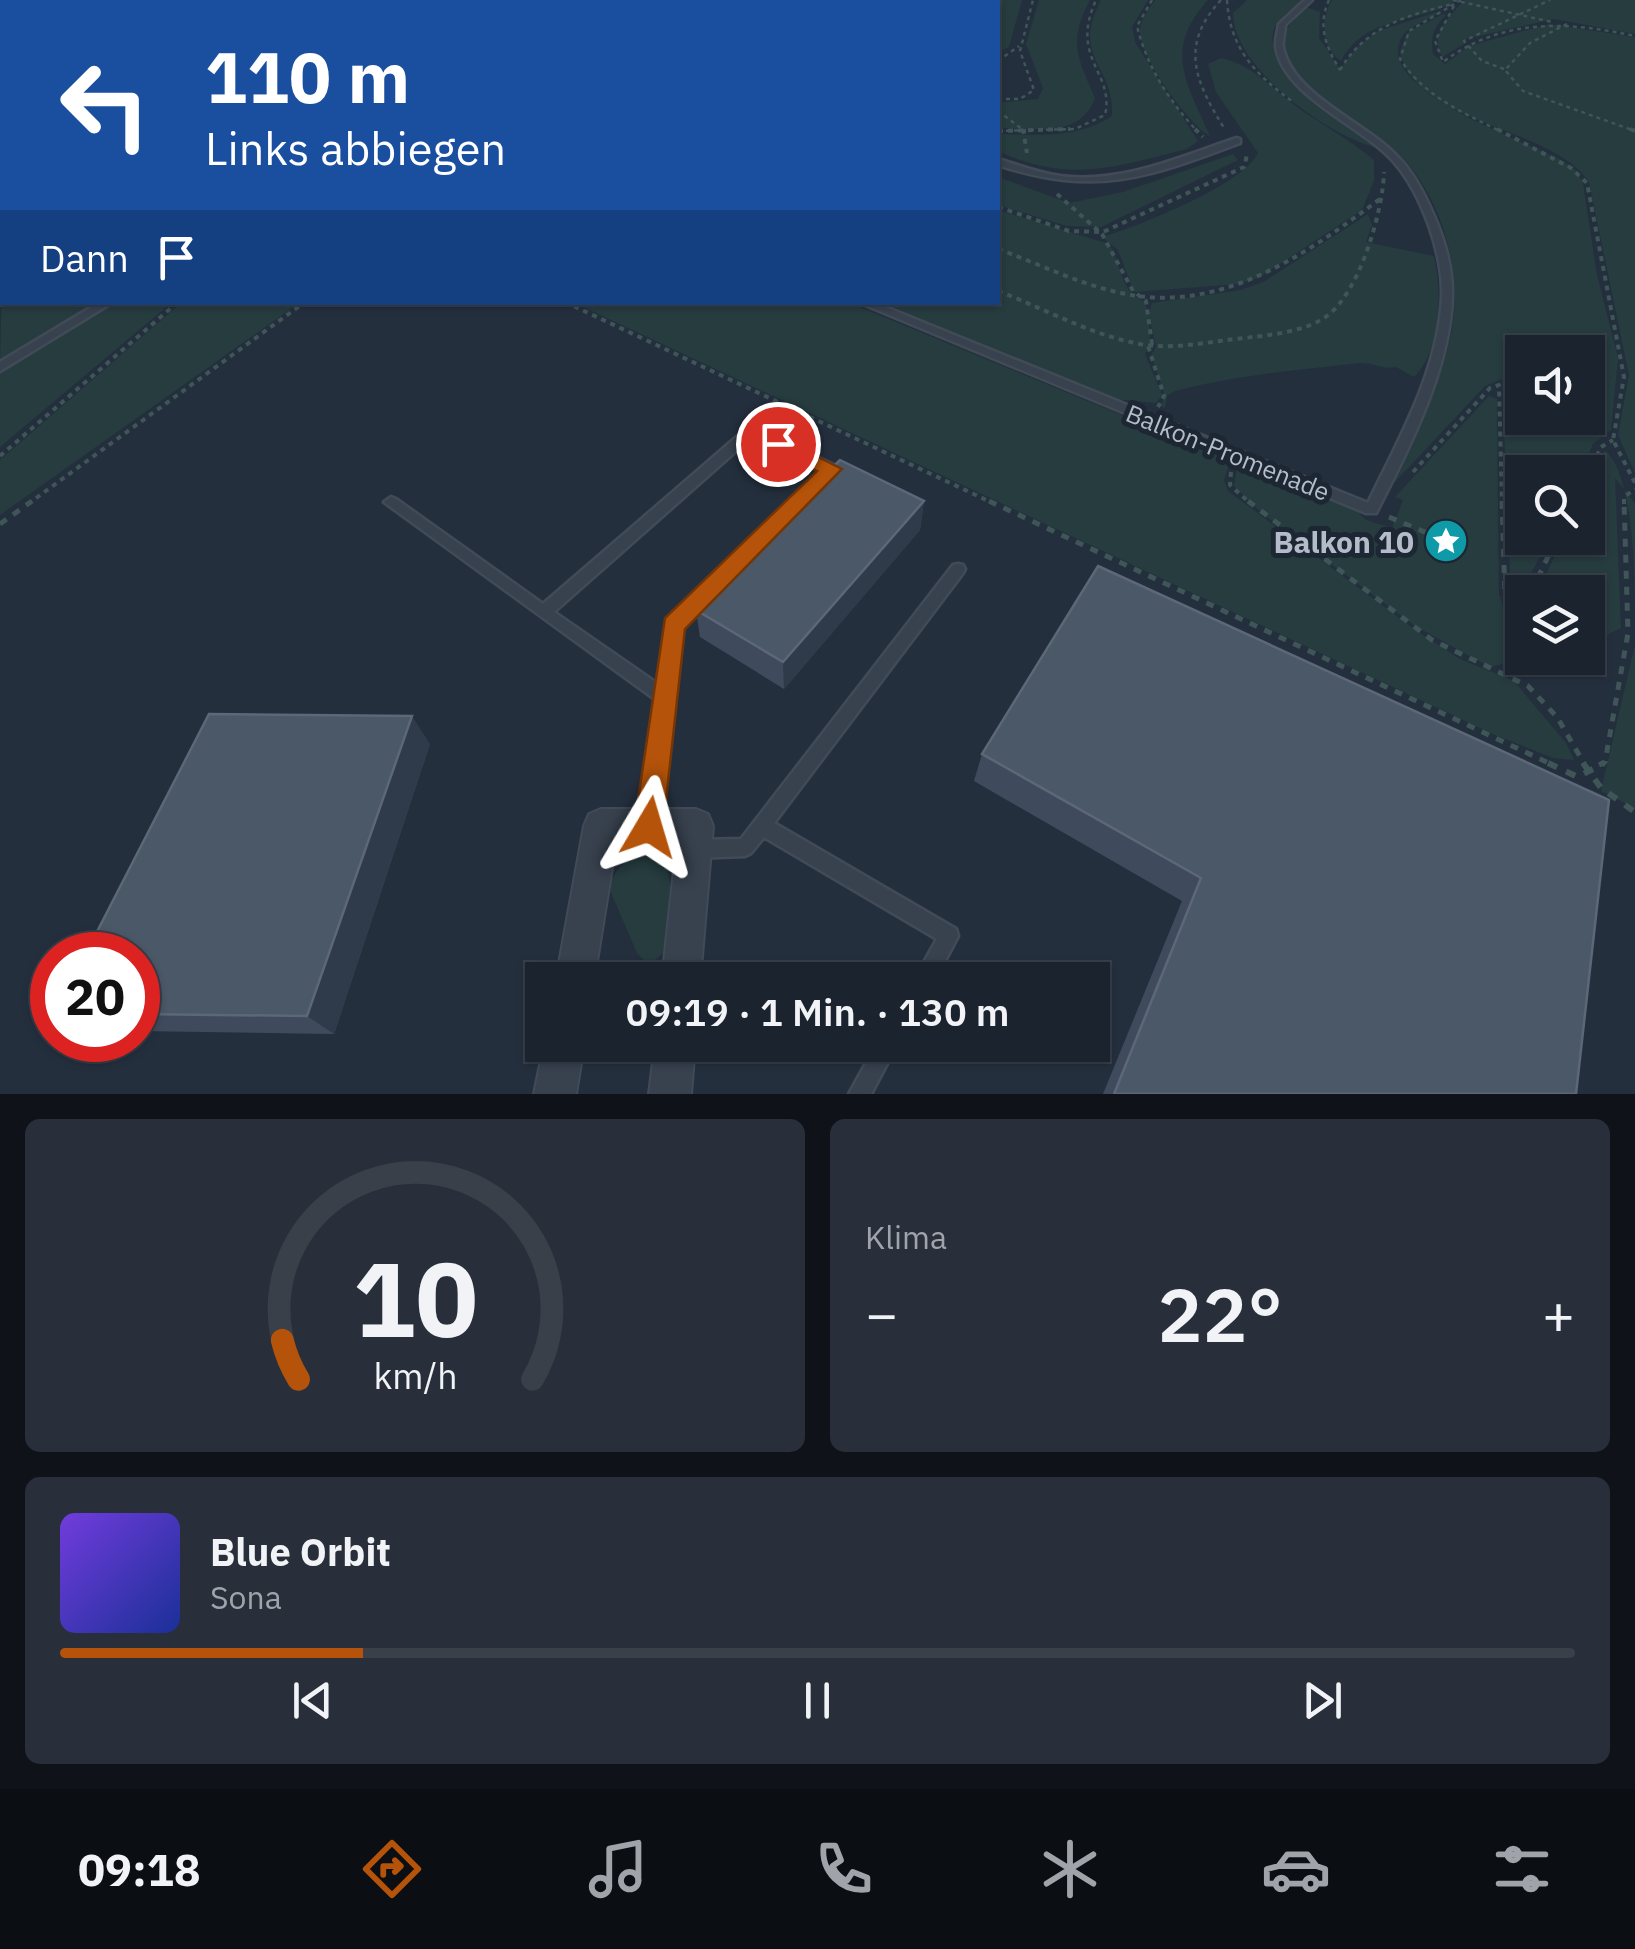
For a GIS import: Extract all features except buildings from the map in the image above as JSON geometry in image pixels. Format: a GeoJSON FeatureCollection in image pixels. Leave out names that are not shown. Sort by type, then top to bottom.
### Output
{"type":"FeatureCollection","features":[{"type":"Feature","properties":{"kind":"street"},"geometry":{"type":"LineString","coordinates":[[578,962],[601,826],[696,826],[683,962]]}},
{"type":"Feature","properties":{"kind":"street"},"geometry":{"type":"LineString","coordinates":[[556,1094],[561,1062]]}},
{"type":"Feature","properties":{"kind":"street"},"geometry":{"type":"LineString","coordinates":[[670,1094],[673,1062]]}},
{"type":"Feature","properties":{"kind":"lane"},"geometry":{"type":"LineString","coordinates":[[1309,0],[1282,24],[1280,51],[1301,85],[1396,158],[1423,202],[1448,293],[1440,346],[1374,504]]}},
{"type":"Feature","properties":{"kind":"lane"},"geometry":{"type":"LineString","coordinates":[[1000,163],[1031,175],[1084,184],[1236,141]]}},
{"type":"Feature","properties":{"kind":"lane"},"geometry":{"type":"LineString","coordinates":[[0,368],[103,305]]}},
{"type":"Feature","properties":{"kind":"lane","name":"Balkon-Promenade"},"geometry":{"type":"LineString","coordinates":[[870,305],[1371,510],[1374,504]]}},
{"type":"Feature","properties":{"kind":"lane"},"geometry":{"type":"LineString","coordinates":[[544,612],[750,431],[832,469],[807,494]]}},
{"type":"Feature","properties":{"kind":"lane"},"geometry":{"type":"LineString","coordinates":[[390,502],[665,697]]}},
{"type":"Feature","properties":{"kind":"lane"},"geometry":{"type":"LineString","coordinates":[[649,827],[674,626],[770,532]]}},
{"type":"Feature","properties":{"kind":"lane"},"geometry":{"type":"LineString","coordinates":[[694,848],[745,847],[958,569]]}},
{"type":"Feature","properties":{"kind":"lane"},"geometry":{"type":"LineString","coordinates":[[760,825],[949,936],[934,962]]}},
{"type":"Feature","properties":{"kind":"lane"},"geometry":{"type":"LineString","coordinates":[[859,1094],[877,1062]]}},
{"type":"Feature","properties":{"kind":"path"},"geometry":{"type":"LineString","coordinates":[[1000,99],[1020,98],[1034,90],[1020,45],[1033,0]]}},
{"type":"Feature","properties":{"kind":"path"},"geometry":{"type":"LineString","coordinates":[[1000,131],[1075,129],[1100,120],[1109,109],[1082,35],[1096,0]]}},
{"type":"Feature","properties":{"kind":"path"},"geometry":{"type":"LineString","coordinates":[[1152,0],[1136,26],[1140,44],[1154,75],[1215,150]]}},
{"type":"Feature","properties":{"kind":"path"},"geometry":{"type":"LineString","coordinates":[[1000,209],[1069,231],[1097,232],[1244,167],[1248,156],[1199,88],[1192,52],[1198,26],[1221,0]]}},
{"type":"Feature","properties":{"kind":"path"},"geometry":{"type":"LineString","coordinates":[[1329,0],[1322,12],[1322,38],[1340,70],[1355,43],[1378,28],[1457,1],[1635,36]]}},
{"type":"Feature","properties":{"kind":"path"},"geometry":{"type":"LineString","coordinates":[[1550,0],[1464,41],[1482,61],[1505,70],[1523,91],[1635,131]]}},
{"type":"Feature","properties":{"kind":"path"},"geometry":{"type":"LineString","coordinates":[[1457,1],[1436,29],[1435,54],[1443,62],[1468,44],[1552,22]]}},
{"type":"Feature","properties":{"kind":"path"},"geometry":{"type":"LineString","coordinates":[[571,305],[1578,777],[1604,762],[1628,633],[1624,497],[1635,486],[1612,440],[1624,377],[1587,183],[1565,160],[1444,104],[1402,68],[1398,52],[1406,32],[1457,1]]}},
{"type":"Feature","properties":{"kind":"path"},"geometry":{"type":"LineString","coordinates":[[1505,70],[1530,43],[1569,23]]}},
{"type":"Feature","properties":{"kind":"path"},"geometry":{"type":"LineString","coordinates":[[1000,60],[1020,45]]}},
{"type":"Feature","properties":{"kind":"path"},"geometry":{"type":"LineString","coordinates":[[1000,113],[1026,132],[1031,175]]}},
{"type":"Feature","properties":{"kind":"path"},"geometry":{"type":"LineString","coordinates":[[1000,292],[1148,346],[1298,328],[1326,318],[1343,297],[1376,228],[1386,174],[1380,166]]}},
{"type":"Feature","properties":{"kind":"path"},"geometry":{"type":"LineString","coordinates":[[1057,194],[1074,205],[1117,254],[1134,296]]}},
{"type":"Feature","properties":{"kind":"path"},"geometry":{"type":"LineString","coordinates":[[1134,296],[1210,292],[1262,278],[1328,239],[1382,198]]}},
{"type":"Feature","properties":{"kind":"path"},"geometry":{"type":"LineString","coordinates":[[1000,250],[1146,300],[1152,344],[1148,346]]}},
{"type":"Feature","properties":{"kind":"path"},"geometry":{"type":"LineString","coordinates":[[0,456],[175,305]]}},
{"type":"Feature","properties":{"kind":"path"},"geometry":{"type":"LineString","coordinates":[[0,524],[301,305]]}},
{"type":"Feature","properties":{"kind":"path"},"geometry":{"type":"LineString","coordinates":[[1148,346],[1164,396],[1150,420]]}},
{"type":"Feature","properties":{"kind":"path"},"geometry":{"type":"LineString","coordinates":[[1374,504],[1388,500],[1490,388],[1499,385],[1505,597]]}},
{"type":"Feature","properties":{"kind":"path"},"geometry":{"type":"LineString","coordinates":[[1597,455],[1612,440]]}},
{"type":"Feature","properties":{"kind":"path"},"geometry":{"type":"LineString","coordinates":[[1239,456],[1230,484],[1260,513],[1459,657],[1532,688],[1555,713],[1598,789],[1611,801],[1635,812]]}},
{"type":"Feature","properties":{"kind":"path"},"geometry":{"type":"LineString","coordinates":[[1389,517],[1446,541]]}},
{"type":"Feature","properties":{"kind":"green space"},"geometry":{"type":"Polygon","coordinates":[[[1000,0],[1022,0],[1009,47],[1000,51],[1000,0]]]}},
{"type":"Feature","properties":{"kind":"green space"},"geometry":{"type":"Polygon","coordinates":[[[1039,0],[1090,0],[1077,38],[1095,98],[1079,120],[1054,128],[1000,128],[1000,103],[1038,99],[1043,88],[1026,44],[1039,0]]]}},
{"type":"Feature","properties":{"kind":"green space"},"geometry":{"type":"Polygon","coordinates":[[[1101,0],[1148,0],[1132,27],[1135,42],[1198,141],[1187,149],[1092,169],[1047,167],[1000,152],[1000,134],[1071,132],[1112,116],[1107,84],[1092,49],[1093,20],[1101,0]]]}},
{"type":"Feature","properties":{"kind":"green space"},"geometry":{"type":"Polygon","coordinates":[[[1155,0],[1208,0],[1186,35],[1183,66],[1210,136],[1178,104],[1147,55],[1140,29],[1155,0]]]}},
{"type":"Feature","properties":{"kind":"green space"},"geometry":{"type":"Polygon","coordinates":[[[1247,0],[1306,0],[1286,14],[1274,29],[1274,51],[1282,68],[1312,100],[1378,148],[1334,130],[1310,115],[1266,77],[1237,34],[1233,13],[1247,0]]]}},
{"type":"Feature","properties":{"kind":"green space"},"geometry":{"type":"Polygon","coordinates":[[[1332,0],[1458,0],[1364,35],[1341,61],[1329,49],[1324,33],[1332,0]]]}},
{"type":"Feature","properties":{"kind":"green space"},"geometry":{"type":"Polygon","coordinates":[[[1465,0],[1635,0],[1635,34],[1554,19],[1466,39],[1466,43],[1442,57],[1439,34],[1465,0]]]}},
{"type":"Feature","properties":{"kind":"green space"},"geometry":{"type":"Polygon","coordinates":[[[1306,7],[1320,12],[1319,38],[1340,69],[1358,46],[1378,31],[1443,10],[1413,27],[1400,41],[1399,60],[1412,79],[1460,113],[1577,171],[1583,183],[1597,275],[1618,358],[1611,430],[1605,435],[1605,335],[1505,335],[1505,435],[1605,435],[1593,444],[1588,455],[1505,455],[1502,379],[1485,386],[1394,483],[1387,480],[1428,398],[1448,347],[1455,297],[1448,244],[1429,195],[1399,154],[1308,87],[1294,71],[1286,52],[1285,30],[1306,7]]]}},
{"type":"Feature","properties":{"kind":"green space"},"geometry":{"type":"Polygon","coordinates":[[[1446,15],[1434,32],[1432,48],[1433,54],[1445,64],[1469,46],[1549,24],[1635,37],[1635,473],[1618,435],[1629,375],[1589,182],[1571,163],[1546,148],[1456,110],[1431,95],[1411,76],[1400,52],[1408,32],[1446,15]]]}},
{"type":"Feature","properties":{"kind":"green space"},"geometry":{"type":"Polygon","coordinates":[[[1221,58],[1254,73],[1374,160],[1374,181],[1362,210],[1260,277],[1239,284],[1134,292],[1118,250],[1102,237],[1211,191],[1232,178],[1258,153],[1216,92],[1208,64],[1221,58]]]}},
{"type":"Feature","properties":{"kind":"green space"},"geometry":{"type":"Polygon","coordinates":[[[1233,154],[1238,160],[1101,227],[1067,226],[1000,206],[1000,178],[1069,203],[1123,192],[1233,154]]]}},
{"type":"Feature","properties":{"kind":"green space"},"geometry":{"type":"Polygon","coordinates":[[[1000,211],[1109,244],[1130,292],[1144,301],[1149,314],[1152,303],[1241,290],[1265,281],[1368,214],[1372,225],[1366,242],[1434,256],[1438,320],[1430,352],[1414,377],[1396,367],[1364,363],[1290,371],[1175,391],[1167,396],[1165,408],[1161,406],[1165,396],[1151,355],[1156,347],[1149,316],[1150,342],[1145,354],[1162,395],[1156,403],[1113,399],[879,305],[1000,305],[1000,211]]]}},
{"type":"Feature","properties":{"kind":"green space"},"geometry":{"type":"Polygon","coordinates":[[[1,305],[99,305],[0,364],[1,305]]]}},
{"type":"Feature","properties":{"kind":"green space"},"geometry":{"type":"Polygon","coordinates":[[[112,305],[169,305],[0,447],[0,373],[112,305]]]}},
{"type":"Feature","properties":{"kind":"green space"},"geometry":{"type":"Polygon","coordinates":[[[179,305],[296,305],[0,515],[0,460],[179,305]]]}},
{"type":"Feature","properties":{"kind":"green space"},"geometry":{"type":"Polygon","coordinates":[[[579,305],[855,305],[1231,460],[1224,480],[1228,491],[1414,629],[1460,659],[1514,681],[1566,743],[1574,760],[1553,758],[1493,734],[579,305]]]}},
{"type":"Feature","properties":{"kind":"green space"},"geometry":{"type":"Polygon","coordinates":[[[1489,396],[1497,399],[1499,594],[1505,611],[1505,664],[1490,667],[1415,626],[1262,513],[1234,486],[1238,463],[1353,507],[1366,520],[1392,528],[1403,500],[1395,497],[1489,396]]]}},
{"type":"Feature","properties":{"kind":"green space"},"geometry":{"type":"Polygon","coordinates":[[[1605,450],[1615,463],[1624,489],[1615,478],[1621,628],[1605,636],[1605,575],[1546,575],[1555,555],[1605,555],[1605,450]]]}},
{"type":"Feature","properties":{"kind":"green space"},"geometry":{"type":"Polygon","coordinates":[[[1624,489],[1635,503],[1635,628],[1631,531],[1624,489]]]}},
{"type":"Feature","properties":{"kind":"green space"},"geometry":{"type":"Polygon","coordinates":[[[1509,555],[1541,555],[1530,575],[1510,575],[1509,555]]]}},
{"type":"Feature","properties":{"kind":"green space"},"geometry":{"type":"Polygon","coordinates":[[[1635,644],[1635,808],[1601,791],[1635,644]]]}},
{"type":"Feature","properties":{"kind":"green space"},"geometry":{"type":"Polygon","coordinates":[[[651,855],[667,866],[672,895],[663,953],[655,960],[644,960],[637,953],[609,888],[624,864],[651,855]]]}},
{"type":"Feature","properties":{"kind":"place","name":"Balkon 10"},"geometry":{"type":"Point","coordinates":[1446,541]}},
{"type":"Feature","properties":{"kind":"route"},"geometry":{"type":"LineString","coordinates":[[649,827],[674,626],[832,469],[778,444]]}}]}
